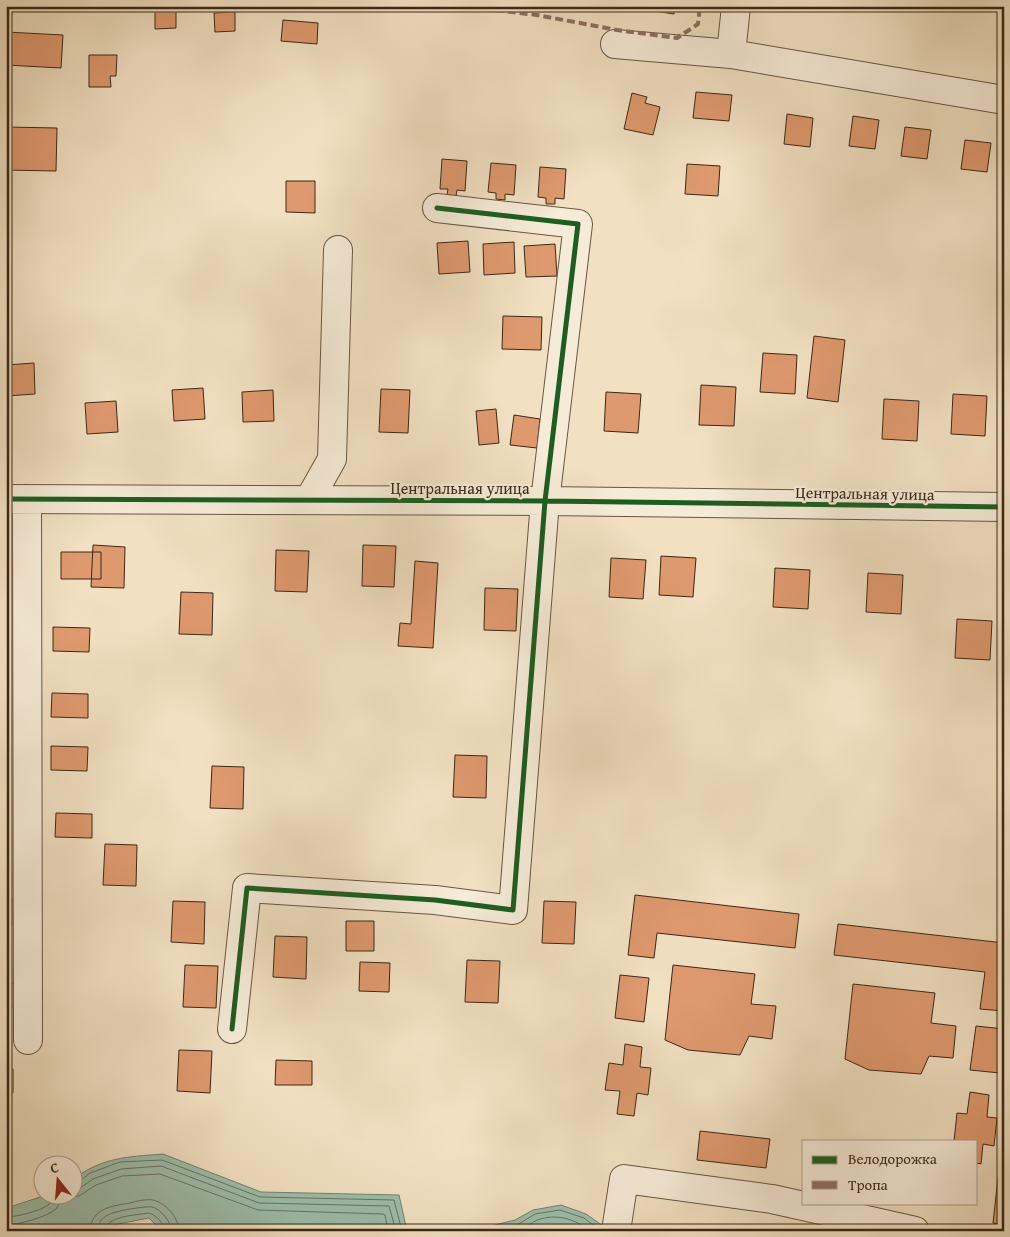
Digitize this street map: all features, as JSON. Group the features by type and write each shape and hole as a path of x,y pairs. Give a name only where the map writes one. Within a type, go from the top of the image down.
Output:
{"street":[{"path":"731,54 736,6"},
{"path":"615,44 731,54 1004,100"},
{"path":"232,1029 247,888 435,900 513,910 545,501 578,224 437,208"},
{"path":"309,500 332,459 338,250"},
{"path":"16,499 28,1040"},
{"name":"Центральная улица","path":"16,499 545,501 1004,507"},
{"path":"617,1227 624,1179 772,1199 915,1231"}],"water":[{"path":"163,1154 261,1192 399,1195 407,1231 162,1231 149,1218 113,1225 107,1231 6,1231 6,1206 13,1206 32,1200 32,1204 82,1204 82,1173 105,1162 126,1157"},
{"path":"561,1205 586,1214 606,1228 615,1231 471,1231 515,1220 533,1210"}],"building":[{"path":"641,6 675,6 674,14 641,9"},
{"path":"176,9 176,28 155,29 155,10"},
{"path":"235,12 235,31 215,32 214,13"},
{"path":"283,20 318,23 317,44 281,41"},
{"path":"6,32 63,35 61,68 6,65"},
{"path":"89,55 117,55 116,76 110,76 111,87 89,87"},
{"path":"696,92 732,95 729,121 693,118"},
{"path":"632,93 647,97 645,103 660,107 653,135 624,129"},
{"path":"787,114 813,118 810,147 784,144"},
{"path":"853,116 879,120 875,149 849,146"},
{"path":"6,127 57,128 56,171 6,170"},
{"path":"905,127 931,130 927,159 901,156"},
{"path":"965,140 991,143 987,172 961,169"},
{"path":"442,159 467,161 465,191 457,190 456,196 447,195 448,189 440,189"},
{"path":"491,163 516,165 514,195 505,194 505,200 496,199 496,193 488,192"},
{"path":"687,164 720,166 718,196 685,194"},
{"path":"540,167 566,169 564,199 555,198 555,204 546,204 546,198 538,197"},
{"path":"286,181 315,181 315,213 286,212"},
{"path":"468,241 470,272 439,274 437,243"},
{"path":"514,242 515,273 484,275 483,244"},
{"path":"555,244 557,276 526,277 524,246"},
{"path":"503,316 542,317 541,350 502,349"},
{"path":"814,336 845,340 838,402 807,398"},
{"path":"763,353 797,355 795,394 760,392"},
{"path":"34,363 35,394 6,396 6,365"},
{"path":"701,385 736,387 734,426 699,425"},
{"path":"203,388 205,419 174,421 172,390"},
{"path":"381,389 410,390 408,433 379,432"},
{"path":"273,390 274,421 243,422 242,392"},
{"path":"606,392 641,394 638,433 604,431"},
{"path":"953,394 987,396 985,436 951,434"},
{"path":"884,399 919,401 917,441 882,439"},
{"path":"116,401 118,432 87,434 85,403"},
{"path":"496,409 499,443 479,445 476,411"},
{"path":"514,415 540,419 537,448 510,445"},
{"path":"6,541 18,541 16,583 6,583"},
{"path":"93,545 125,547 124,588 91,587"},
{"path":"363,545 396,546 394,587 362,586"},
{"path":"276,550 309,551 307,592 275,591"},
{"path":"61,552 101,552 101,579 61,579"},
{"path":"661,556 696,558 693,597 659,595"},
{"path":"611,558 646,560 643,599 609,597"},
{"path":"415,561 438,563 433,648 398,646 400,623 411,624"},
{"path":"775,568 810,570 808,609 773,607"},
{"path":"868,573 903,575 901,614 866,612"},
{"path":"485,588 518,589 516,631 484,630"},
{"path":"181,592 213,593 212,635 179,634"},
{"path":"957,619 992,621 990,660 955,658"},
{"path":"53,627 90,628 89,652 53,651"},
{"path":"52,693 88,694 88,718 51,717"},
{"path":"51,746 88,747 87,771 51,770"},
{"path":"455,755 487,756 486,798 453,797"},
{"path":"212,766 244,767 243,809 210,808"},
{"path":"56,813 92,814 92,838 55,837"},
{"path":"105,844 137,845 136,886 103,885"},
{"path":"635,895 799,914 795,948 657,933 654,958 628,955"},
{"path":"6,900 17,900 17,924 6,924"},
{"path":"173,901 205,902 204,944 171,942"},
{"path":"544,901 576,902 574,944 542,943"},
{"path":"346,921 374,921 374,951 346,951"},
{"path":"838,924 1004,943 1004,1011 980,1009 985,972 834,955"},
{"path":"275,936 307,937 306,979 273,977"},
{"path":"467,960 500,961 498,1003 465,1002"},
{"path":"360,962 390,963 389,992 359,991"},
{"path":"185,965 218,966 216,1008 183,1007"},
{"path":"673,965 755,974 751,1004 776,1006 772,1039 749,1036 740,1055 688,1050 665,1040"},
{"path":"620,975 649,978 644,1022 615,1018"},
{"path":"6,983 20,983 19,1007 6,1007"},
{"path":"853,984 935,993 931,1023 956,1026 953,1058 929,1056 921,1074 869,1070 845,1059"},
{"path":"976,1026 1004,1029 1000,1073 970,1070"},
{"path":"625,1044 642,1047 640,1067 651,1068 648,1095 637,1093 634,1116 617,1114 620,1091 605,1090 609,1063 623,1065"},
{"path":"179,1050 212,1051 210,1093 177,1091"},
{"path":"276,1060 312,1061 312,1085 275,1085"},
{"path":"6,1069 13,1069 13,1093 6,1093"},
{"path":"970,1092 989,1095 987,1117 997,1118 994,1146 983,1144 981,1164 978,1163 978,1140 954,1140 957,1113 967,1114"},
{"path":"700,1131 770,1139 766,1168 697,1160"},
{"path":"998,1177 1004,1178 1004,1225 993,1223"}],"marked path":[{"path":"460,6 537,15 617,30 677,38 698,24 700,6"}],"cycle path":[{"path":"232,1029 247,888 435,900 513,910 545,501 578,224 437,208"},
{"path":"6,499 545,501 1004,507"}]}
